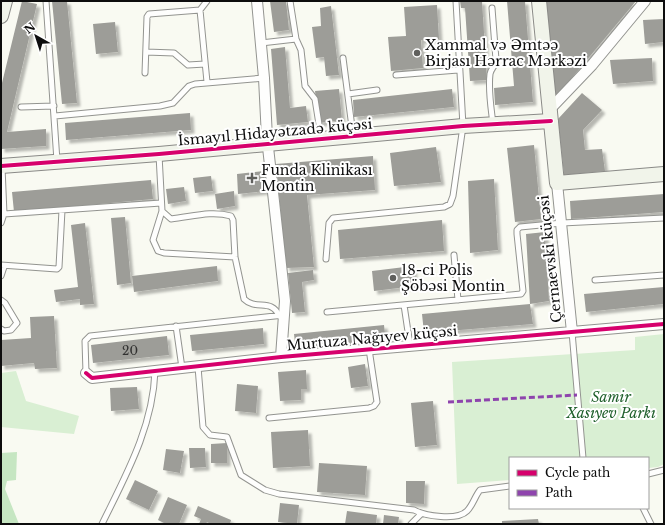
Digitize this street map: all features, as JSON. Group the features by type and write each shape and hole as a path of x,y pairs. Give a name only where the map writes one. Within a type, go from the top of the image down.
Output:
{"street":[{"path":"1,16 4,1"},
{"path":"256,1 264,78 268,143 285,301 282,316 281,357"},
{"path":"539,1 557,183 664,174"},
{"path":"551,115 645,1"},
{"name":"İsmayıl Hidayətzadə küçəsi","path":"2,166 159,154 321,138 493,124 551,115"},
{"name":"Çernaevski küçəsi","path":"557,183 572,332"},
{"name":"Murtuza Nağıyev küçəsi","path":"86,373 92,378 281,357 664,324"}],"lane":[{"path":"46,1 57,161"},
{"path":"207,1 200,10 207,82"},
{"path":"290,1 296,39 301,50 305,86 315,99 321,138"},
{"path":"326,259 329,223 333,218 444,207 450,204 453,196 463,126 458,70 456,1"},
{"path":"492,8 496,64 490,72 489,86 493,124"},
{"path":"145,73 147,17 149,14 200,10"},
{"path":"261,43 296,39"},
{"path":"146,52 171,52 178,55 188,65 205,64"},
{"path":"343,58 353,136"},
{"path":"396,75 458,70"},
{"path":"55,116 173,103 189,86 207,82 264,78"},
{"path":"348,94 376,90"},
{"path":"20,107 54,106"},
{"path":"159,154 162,211 153,240 158,251 235,257"},
{"path":"1,223 4,214 2,166"},
{"path":"4,214 161,203"},
{"path":"1,276 2,266 57,269 59,267 62,210"},
{"path":"162,211 171,219 189,218 208,213 231,216 233,220 235,257 244,299 248,303 272,307 282,316"},
{"path":"327,312 521,294 523,291 517,230 520,227 562,223 664,218"},
{"path":"454,255 458,300"},
{"path":"595,280 664,275"},
{"path":"1,300 5,303 17,323 11,330 4,331 1,329"},
{"path":"404,305 410,345"},
{"path":"86,373 85,341 90,336 282,316"},
{"path":"176,326 182,369"},
{"path":"572,332 583,457"},
{"path":"269,418 369,408 374,406 377,402 369,349"},
{"path":"198,367 203,427 210,435 225,436 228,438 239,470 245,478 265,490 279,494 414,510 420,514 457,516 469,508 480,490 509,486"},
{"path":"102,524 142,440 155,386 155,371"},
{"path":"649,474 664,470"},
{"path":"643,509 651,524"},
{"path":"411,524 420,514"}],"green space":[{"name":"Samir Xasıyev Parkı","path":"664,334 664,464 658,467 649,468 649,457 509,457 509,480 457,484 452,362 635,350 635,337"},
{"path":"16,371 26,401 79,416 74,434 1,427 1,373"},
{"path":"17,452 16,480 7,481 5,489 19,524 1,524 1,453"}],"building":[{"path":"22,1 37,4 7,132 46,129 46,146 1,149 1,87"},
{"path":"52,1 67,1 77,103 62,104"},
{"path":"270,1 286,1 289,30 274,32"},
{"path":"460,1 482,1 487,80 470,81 465,8 461,8"},
{"path":"507,1 525,1 533,102 495,105 494,88 514,86"},
{"path":"540,1 636,1 555,98"},
{"path":"437,5 439,39 421,40 423,68 391,71 388,37 406,36 404,7"},
{"path":"331,6 339,75 326,76 324,57 316,58 312,27 321,26 320,8"},
{"path":"664,19 664,42 645,44 643,20"},
{"path":"115,22 118,52 96,54 93,24"},
{"path":"285,47 290,108 306,106 308,122 277,125 271,49"},
{"path":"652,58 653,81 613,84 610,60"},
{"path":"339,89 342,120 319,123 315,91"},
{"path":"452,89 454,107 354,117 353,100"},
{"path":"582,93 602,110 583,130 585,150 602,149 605,171 564,175 558,119"},
{"path":"190,113 191,130 66,140 65,123"},
{"path":"534,145 541,219 515,222 507,148"},
{"path":"436,147 441,182 394,186 390,153"},
{"path":"373,156 375,190 307,195 314,267 286,268 276,164"},
{"path":"264,171 266,191 238,194 237,174"},
{"path":"211,176 213,191 195,193 193,178"},
{"path":"494,179 498,250 470,253 468,181"},
{"path":"151,180 153,199 14,212 12,192"},
{"path":"184,187 186,201 168,204 166,189"},
{"path":"234,191 235,206 217,209 215,194"},
{"path":"664,194 664,212 571,219 570,201"},
{"path":"125,217 131,283 117,285 111,218"},
{"path":"442,220 444,251 340,259 338,230"},
{"path":"85,223 94,304 80,305 80,299 56,302 54,290 78,287 71,225"},
{"path":"545,232 549,301 530,304 526,234"},
{"path":"217,266 218,281 134,292 132,276"},
{"path":"413,266 415,286 374,291 372,271"},
{"path":"313,270 314,280 302,282 305,312 292,313 288,273"},
{"path":"664,287 664,304 586,312 584,294"},
{"path":"530,304 533,324 424,333 422,314"},
{"path":"54,316 57,368 35,369 34,363 1,366 1,340 31,338 30,317"},
{"path":"384,325 386,343 296,352 294,334"},
{"path":"263,328 264,344 192,351 190,335"},
{"path":"167,336 169,355 93,363 91,345"},
{"path":"365,364 368,386 351,388 348,367"},
{"path":"306,370 307,389 301,389 301,400 280,401 278,372"},
{"path":"237,384 258,386 256,413 235,411"},
{"path":"137,387 139,409 111,411 110,388"},
{"path":"433,401 437,445 415,447 411,403"},
{"path":"308,430 310,466 273,468 271,432"},
{"path":"227,443 227,463 211,463 211,444"},
{"path":"189,448 205,448 206,467 190,468"},
{"path":"166,449 184,451 180,473 163,470"},
{"path":"319,463 367,466 365,495 317,492"},
{"path":"135,480 158,491 149,510 126,499"},
{"path":"406,481 425,481 424,504 406,503"},
{"path":"168,497 187,505 179,524 166,524 158,520"},
{"path":"280,503 299,505 297,524 278,522"},
{"path":"198,506 231,520 230,524 211,524 207,522 206,524 199,524 201,519 194,516"},
{"path":"347,511 377,515 376,524 345,524"},
{"path":"384,515 399,517 398,524 383,524"},
{"path":"538,519 539,524 502,524 502,521"}],"marked path":[{"path":"448,402 577,395"}],"cycle path":[{"path":"1,166 159,154 463,126 551,121"},
{"path":"86,373 92,378 281,357 664,324"}],"place":[{"name":"Xammal və Əmtəə Birjası Hərrac Mərkəzi","path":"417,53"},
{"name":"Funda Klinikası Montin","path":"252,178"},
{"name":"18-ci Polis Şöbəsi Montin","path":"393,278"}]}
